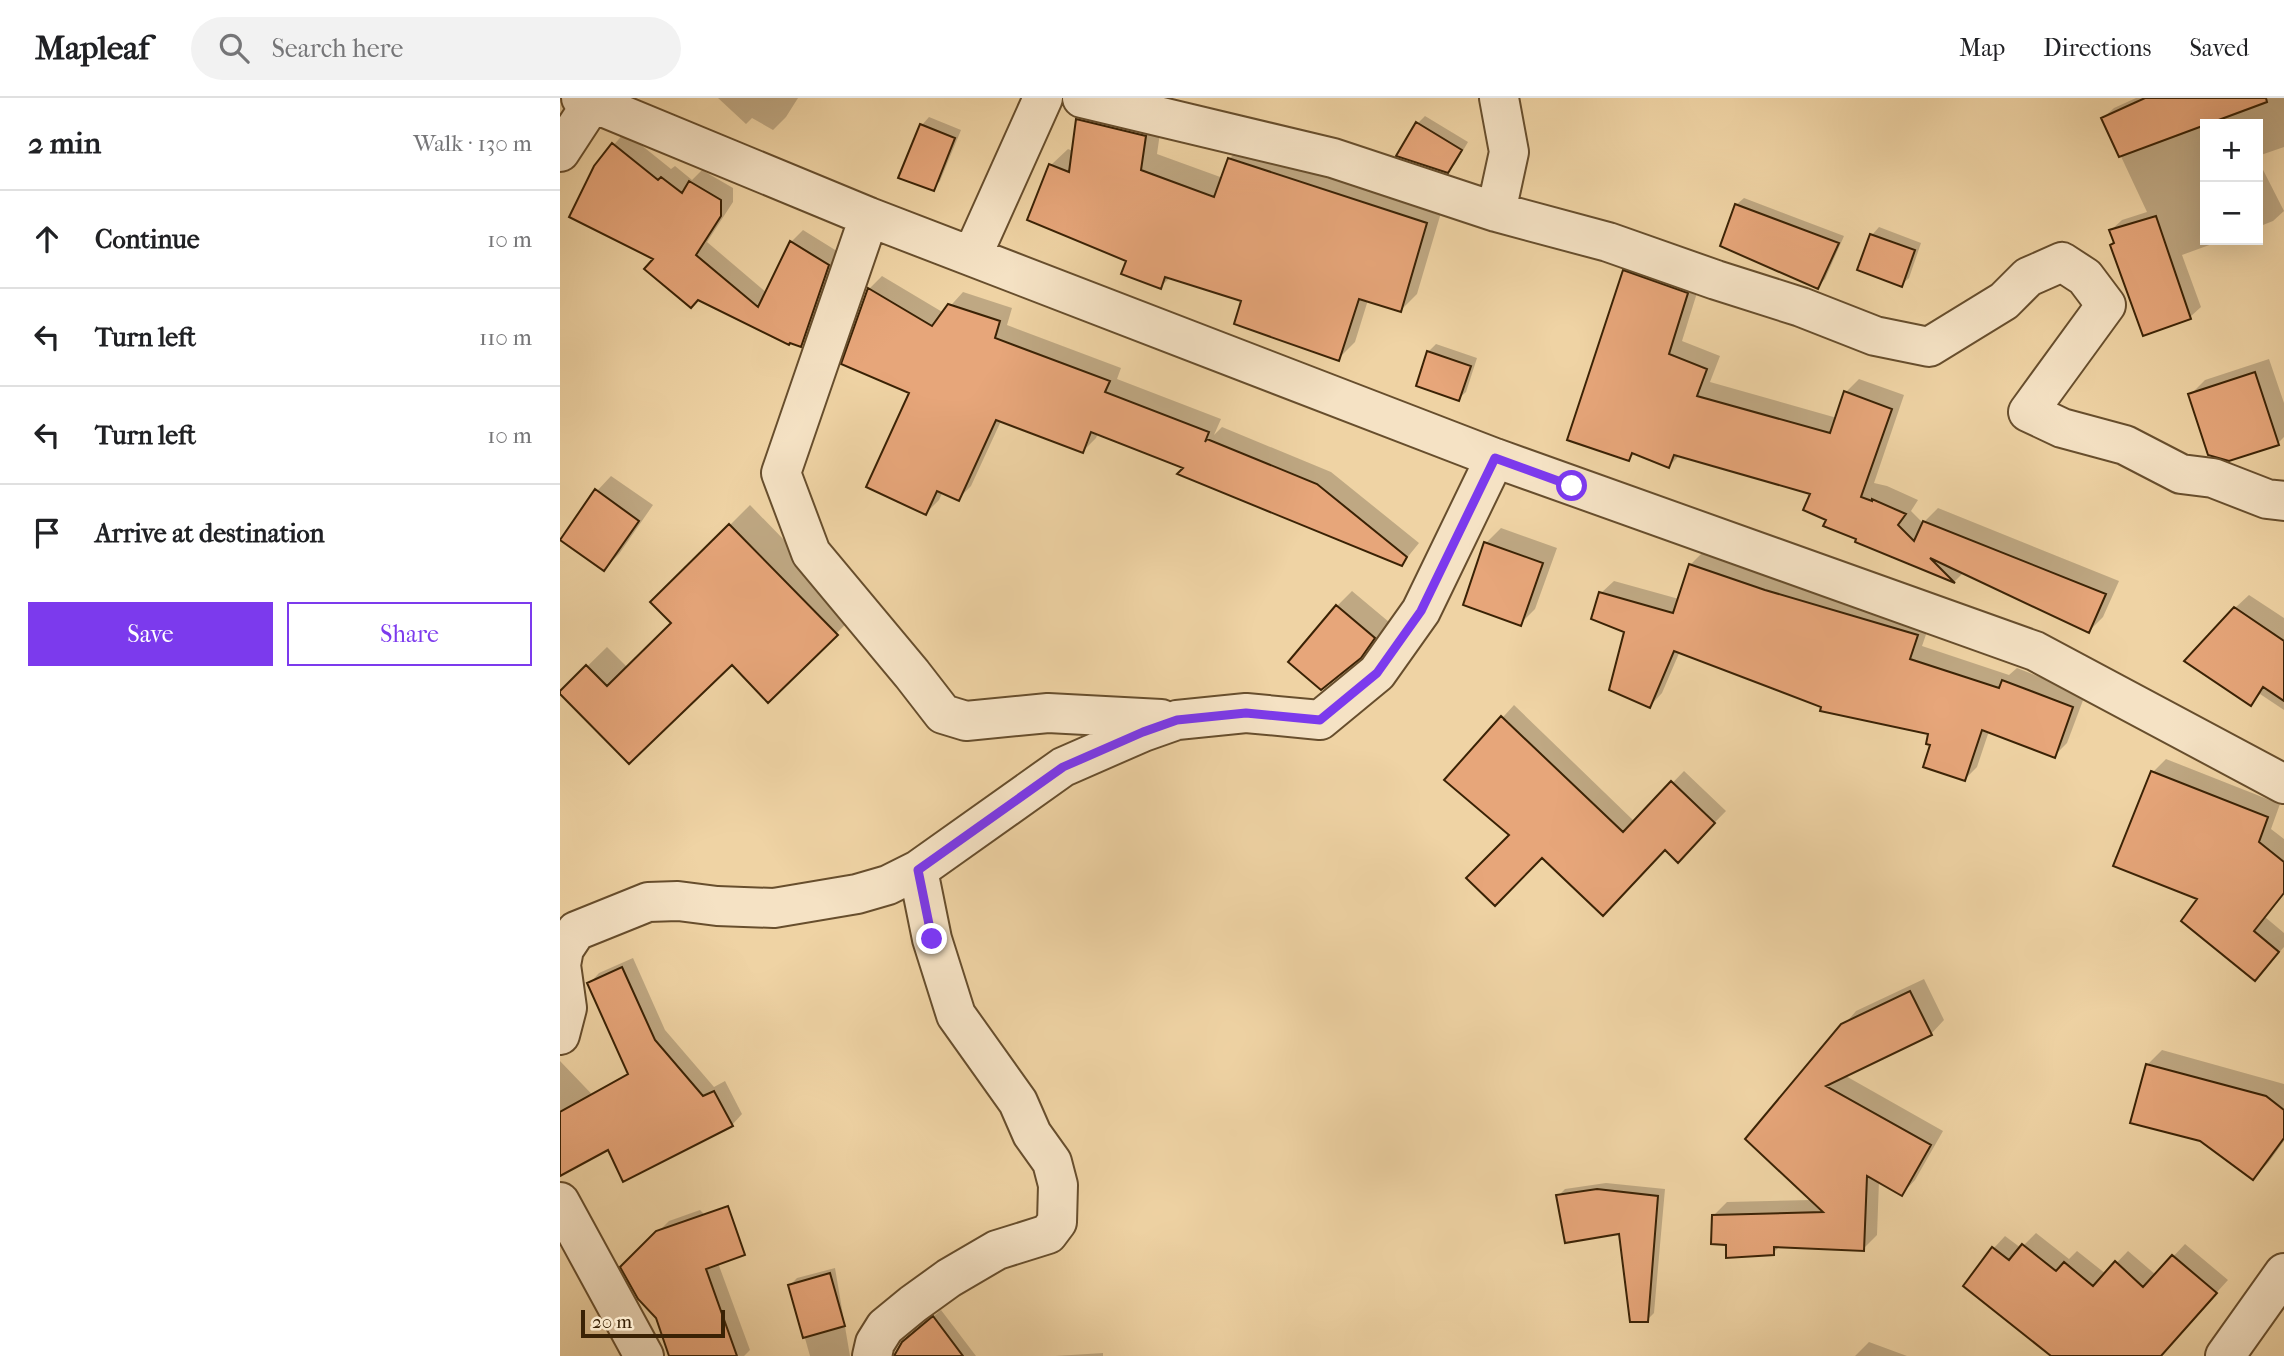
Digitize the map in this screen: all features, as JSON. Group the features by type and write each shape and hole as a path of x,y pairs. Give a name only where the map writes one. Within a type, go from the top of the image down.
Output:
{"street":[{"path":"972,256 1043,98"},
{"path":"1082,98 1333,158 1496,212 1608,242 1801,307 1875,336 1929,348 2004,301 2028,277 2062,262 2085,276 2106,305 2028,412 2063,428 2125,444 2180,474 2213,478 2267,499 2284,501"},
{"path":"1496,212 1509,152 1499,98"},
{"path":"560,152 587,101 869,217 1495,458 2035,651 2284,784"},
{"path":"869,217 780,473 811,552 943,714 966,721 1048,713 1177,720 1246,713 1320,720 1377,673 1421,611 1495,458"},
{"path":"560,1035 567,1008 561,965 564,950 576,931 648,902 678,901 717,906 774,908 857,894 888,885 918,870 1063,767 1107,746 1177,720"},
{"path":"872,1356 875,1343 885,1327 922,1297 997,1250 1048,1234 1057,1222 1058,1185 1052,1162 1032,1134 1018,1102 956,1015 932,939 918,870"},
{"path":"560,1202 644,1356"},
{"path":"2225,1356 2284,1273"}],"building":[{"path":"2145,98 2266,98 2267,102 2221,119 2200,119 2200,127 2119,157 2101,118"},
{"path":"1076,119 1146,136 1141,170 1214,197 1228,158 1427,223 1401,312 1359,299 1339,361 1234,324 1241,301 1165,277 1161,289 1121,274 1126,261 1027,220 1049,164 1069,172"},
{"path":"1416,122 1462,150 1448,173 1396,156"},
{"path":"920,124 955,138 934,191 898,178"},
{"path":"612,143 658,180 661,177 682,193 689,181 721,200 721,216 696,255 758,307 790,241 829,265 801,347 790,343 789,345 698,300 691,308 644,269 653,259 569,217 594,166"},
{"path":"1735,204 1839,243 1818,289 1720,246"},
{"path":"2156,216 2191,319 2143,336 2110,245 2114,243 2109,230"},
{"path":"1870,234 1915,250 1902,287 1857,270"},
{"path":"1623,270 1688,293 1669,354 1707,369 1697,396 1830,433 1844,391 1892,409 1861,497 1906,514 1898,525 1914,541 1923,521 2106,594 2089,633 1930,558 1955,583 1855,542 1856,539 1823,526 1826,520 1803,510 1810,494 1674,455 1669,468 1632,453 1629,461 1567,440"},
{"path":"868,288 932,326 948,304 1000,321 995,338 1110,381 1105,392 1209,432 1205,442 1207,439 1317,484 1407,557 1402,566 1177,474 1183,468 1091,432 1083,453 996,420 959,501 937,491 926,515 866,487 909,393 841,364"},
{"path":"1427,351 1471,366 1459,401 1416,386"},
{"path":"2255,372 2279,445 2229,461 2208,455 2188,394"},
{"path":"595,489 639,521 604,571 560,540"},
{"path":"729,524 838,635 768,703 732,665 629,764 560,691 586,665 607,686 671,623 650,602"},
{"path":"1484,542 1543,563 1521,626 1463,605"},
{"path":"1689,564 1765,590 1918,635 1910,659 1999,688 2002,680 2073,707 2055,758 1982,730 1965,781 1923,767 1930,745 1926,744 1928,734 1820,711 1821,707 1674,651 1650,708 1609,690 1624,632 1591,619 1599,592 1673,613"},
{"path":"1336,605 1375,638 1361,658 1321,690 1288,662"},
{"path":"2234,607 2284,641 2284,701 2263,687 2251,706 2184,661"},
{"path":"1501,716 1623,832 1671,781 1715,823 1678,863 1665,850 1603,916 1542,858 1495,906 1466,878 1509,835 1444,780"},
{"path":"2151,771 2268,817 2259,842 2284,862 2284,893 2254,931 2279,952 2255,981 2181,921 2197,899 2113,866"},
{"path":"622,967 655,1040 703,1096 714,1091 733,1126 623,1182 608,1150 560,1176 560,1112 628,1074 587,983"},
{"path":"1910,991 1932,1035 1826,1086 1931,1145 1902,1196 1867,1176 1864,1251 1774,1247 1774,1255 1726,1258 1726,1245 1711,1244 1712,1215 1823,1212 1745,1139 1841,1024"},
{"path":"2146,1064 2266,1096 2284,1110 2284,1138 2253,1180 2200,1141 2130,1123"},
{"path":"1597,1189 1658,1196 1648,1322 1630,1322 1619,1234 1565,1243 1556,1195"},
{"path":"728,1206 745,1255 706,1269 737,1356 669,1356 656,1318 638,1299 620,1267 656,1231"},
{"path":"2022,1244 2056,1271 2064,1262 2093,1286 2115,1261 2143,1287 2172,1255 2217,1293 2161,1356 2051,1356 1963,1286 1992,1247 2009,1260"},
{"path":"830,1273 845,1326 803,1338 788,1285"},
{"path":"933,1316 963,1356 894,1356 902,1342"}],"route":[{"path":"932,939 918,870 1063,767 1107,746 1177,720 1246,713 1320,720 1377,673 1421,611 1495,458 1572,486"}]}
